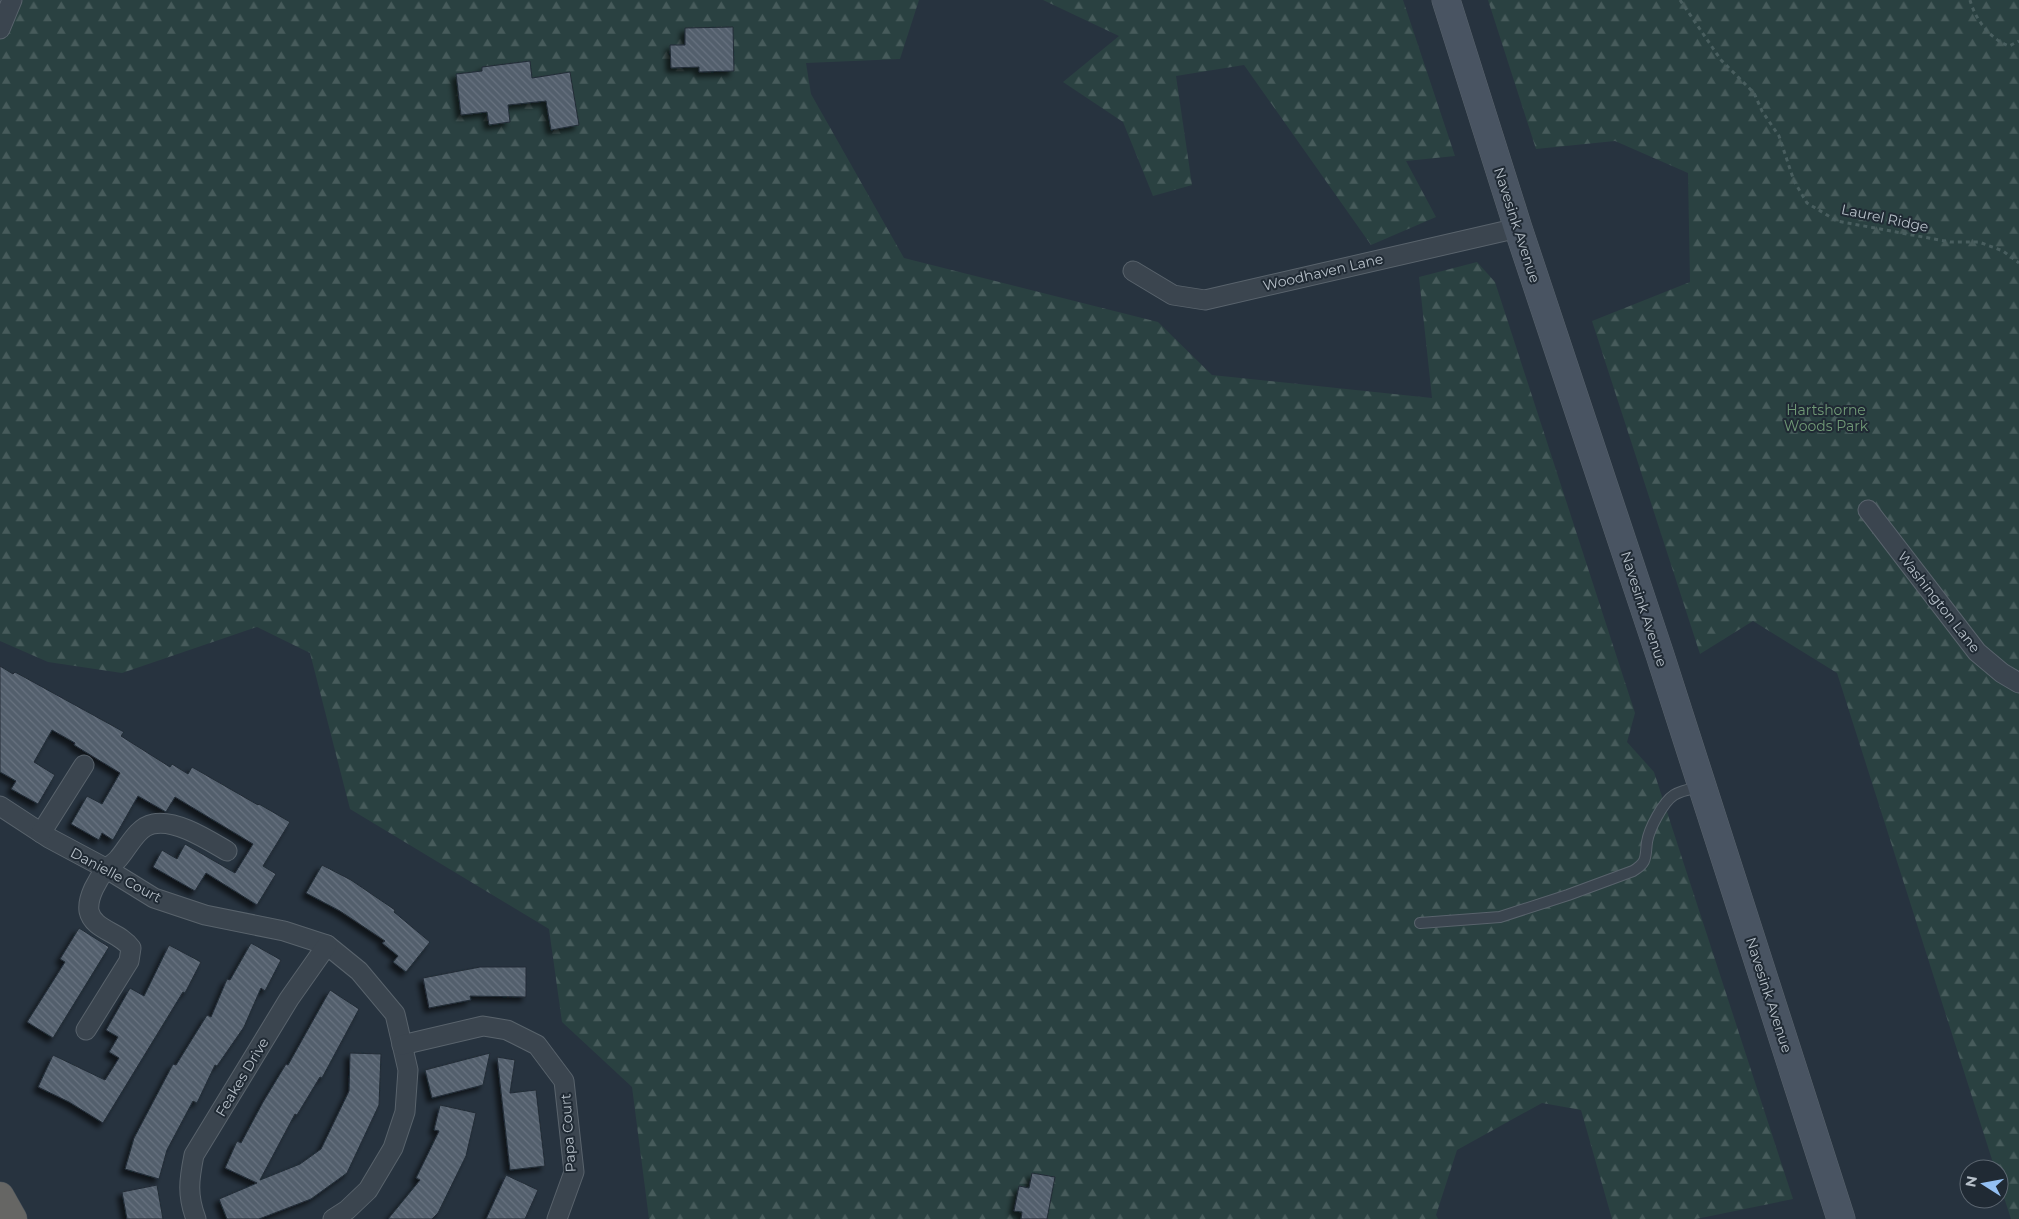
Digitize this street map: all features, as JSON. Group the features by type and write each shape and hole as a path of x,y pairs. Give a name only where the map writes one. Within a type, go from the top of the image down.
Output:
{"highway":[{"path":"0,1196 13,1219"}],"main road":[{"name":"Navesink Avenue","path":"1446,0 1518,228 1654,636 1841,1219"}],"street":[{"path":"0,29 12,0"},
{"name":"Woodhaven Lane","path":"1134,271 1173,295 1205,300 1518,228"},
{"name":"Washington Lane","path":"1868,510 1977,652 2019,683"},
{"path":"41,834 84,765"},
{"name":"Danielle Court","path":"0,806 41,834 107,869 154,898 205,915 284,931 327,945"},
{"path":"86,1030 129,961 130,948 125,940 95,923 89,910 91,895 107,869 117,860 140,831 151,824 164,824 181,828 202,836 227,851"},
{"path":"327,945 359,971 395,1014 408,1070 405,1112 393,1148 368,1190 347,1210 333,1219"},
{"name":"Feakes Drive","path":"196,1219 188,1181 194,1155 289,999 327,945"},
{"name":"Papa Court","path":"402,1045 483,1026 507,1030 537,1045 564,1081 574,1172 557,1219"}],"lane":[{"path":"1420,923 1500,917 1633,871 1643,866 1647,854 1647,841 1660,810 1672,796 1701,786"}],"path":[{"name":"Laurel Ridge","path":"1680,0 1722,60 1754,92 1762,111 1779,136 1794,181 1807,203 1837,221 1950,242 1979,242 2003,251 2019,263"},
{"path":"1970,0 1974,13 1998,42 2009,46 2019,41"}],"green space":[{"path":"23,0 919,0 900,59 806,63 811,94 904,258 1158,322 1212,375 1432,398 1419,277 1477,262 1495,282 1635,713 1627,742 1654,772 1793,1199 1696,1219 1612,1219 1581,1110 1542,1103 1457,1150 1436,1215 1438,1219 649,1219 632,1087 562,1022 549,929 350,809 310,653 257,627 122,673 48,662 0,641 0,23"},
{"path":"1043,0 1403,0 1455,156 1406,161 1436,217 1371,245 1244,65 1176,76 1192,185 1153,196 1123,122 1063,82 1119,36"},
{"name":"Hartshorne Woods Park","path":"1488,0 2019,0 2019,1219 2011,1219 2008,1209 2009,1159 1992,1159 1837,673 1753,621 1700,654 1592,321 1690,282 1688,173 1615,141 1536,149"}],"building":[{"path":"733,27 734,71 699,72 699,67 671,68 670,45 685,45 685,28"},
{"path":"530,61 532,78 570,72 579,125 551,130 546,101 508,105 510,122 489,125 487,112 461,115 456,74 482,71 482,67"},
{"path":"0,666 13,674 15,672 124,732 121,736 170,767 172,764 188,774 192,767 290,822 263,866 276,874 257,905 206,873 195,891 153,867 162,850 177,859 185,844 235,873 253,844 175,797 166,812 138,796 113,840 102,833 99,840 71,824 87,796 102,804 120,773 52,730 34,762 55,775 38,804 11,789 16,781 0,772"},
{"path":"322,865 351,880 395,910 394,912 430,942 406,972 393,962 398,956 382,943 385,941 340,911 306,893"},
{"path":"79,928 109,947 53,1038 27,1022 65,962 60,959"},
{"path":"251,943 281,960 265,991 261,988 244,1027 217,1066 215,1065 197,1103 193,1101 167,1150 159,1179 125,1169 134,1138 173,1064 176,1065 207,1015 211,1017 227,979 230,980"},
{"path":"169,945 201,962 185,993 183,992 103,1123 69,1102 38,1087 53,1055 105,1080 119,1058 109,1052 118,1037 106,1030 130,988 144,996"},
{"path":"480,967 526,967 526,997 470,996 471,1000 429,1008 423,978"},
{"path":"330,990 359,1009 322,1078 320,1077 297,1115 295,1114 260,1180 300,1164 321,1149 349,1091 350,1053 381,1054 379,1105 347,1173 311,1199 259,1219 227,1219 219,1199 257,1183 225,1168 237,1141 241,1143 263,1102 286,1064 288,1065"},
{"path":"490,1053 483,1085 432,1098 425,1070"},
{"path":"497,1057 515,1060 510,1093 536,1090 545,1166 510,1170"},
{"path":"440,1105 476,1113 466,1156 438,1213 432,1219 388,1219 420,1180 416,1178 439,1131 434,1130"},
{"path":"1032,1173 1055,1177 1047,1219 1021,1219 1022,1212 1014,1211 1019,1186 1029,1188"},
{"path":"506,1175 538,1190 525,1219 486,1219"},
{"path":"157,1185 163,1219 127,1219 122,1192"}]}
